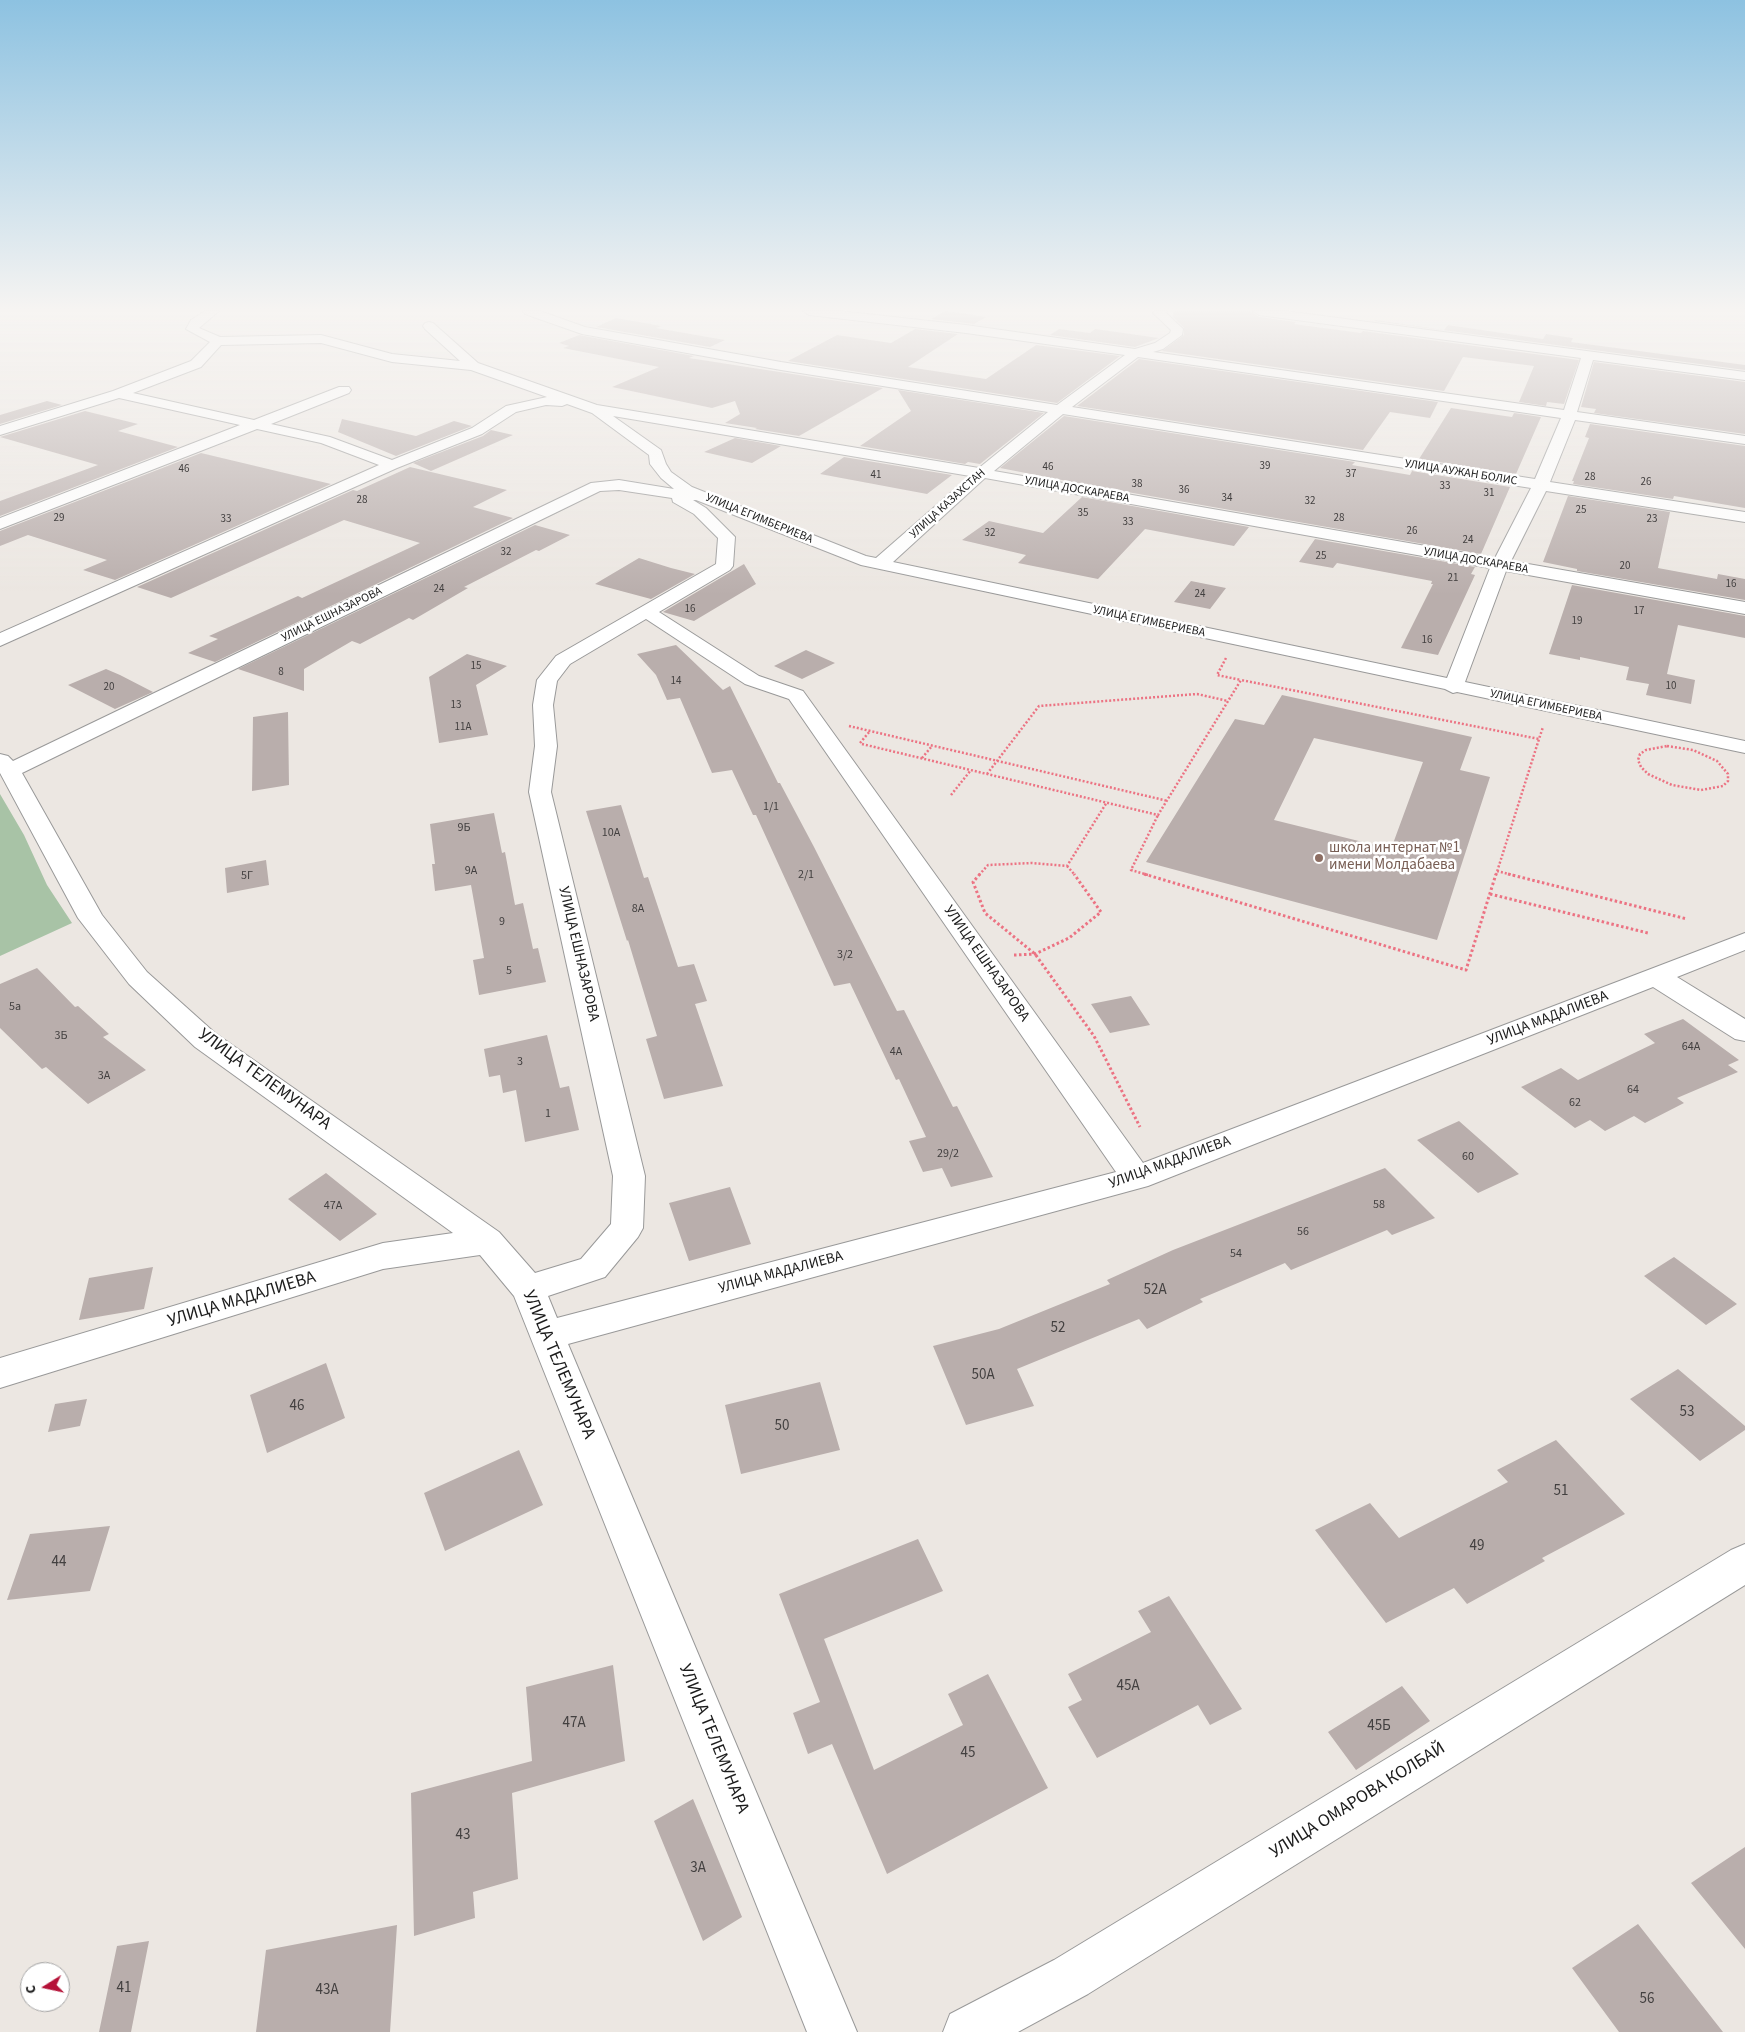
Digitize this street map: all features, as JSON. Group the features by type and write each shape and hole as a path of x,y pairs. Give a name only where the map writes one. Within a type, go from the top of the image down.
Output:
{"street":[{"path":"0,432 81,406"},
{"path":"171,406 325,440 392,465"},
{"path":"0,524 304,406"},
{"path":"0,640 392,465 477,431 511,409 525,406"},
{"name":"УЛИЦА ДОСКАРАЕВА","path":"585,406 594,409 982,473 1745,608"},
{"name":"УЛИЦА АУЖАН БОЛИС","path":"1040,406 1745,517"},
{"name":"УЛИЦА КАЗАХСТАН","path":"880,564 982,473 1065,406"},
{"path":"1499,406 1745,440"},
{"path":"1453,686 1500,565 1541,485 1572,406"},
{"name":"УЛИЦА ЕГИМБЕРИЕВА","path":"594,409 656,454 658,464 666,475 686,490 860,560 1745,746"},
{"name":"УЛИЦА ЕШНАЗАРОВА","path":"5,766 597,486 619,485 707,498"},
{"name":"УЛИЦА ЕШНАЗАРОВА","path":"528,1289 593,1268 627,1228 629,1176 540,792 546,746 544,704 547,680 563,660 724,566 727,537 700,511 677,497 660,492"},
{"name":"УЛИЦА ЕШНАЗАРОВА","path":"647,612 752,680 796,695 1136,1178"},
{"name":"УЛИЦА ТЕЛЕМУНАРА","path":"5,766 91,918 138,978 205,1040 488,1241 528,1289 832,2032"},
{"name":"УЛИЦА МАДАЛИЕВА","path":"548,1335 1136,1178 1657,977 1745,941"},
{"path":"1657,977 1745,1032"},
{"name":"УЛИЦА МАДАЛИЕВА","path":"0,1373 383,1256 488,1241"},
{"name":"УЛИЦА ОМАРОВА КОЛБАЙ","path":"968,2032 1071,1977 1745,1563"}],"path":[{"path":"1226,657 1217,675 1539,739"},
{"path":"1241,680 1158,815 1131,870 1466,970 1545,720"},
{"path":"987,774 1038,706 1197,694 1228,701"},
{"path":"845,725 1168,801"},
{"path":"859,743 870,731"},
{"path":"853,742 1158,815"},
{"path":"922,758 932,746"},
{"path":"1655,747 1680,748 1705,755 1717,761 1728,774 1728,780 1722,786 1701,790 1672,786 1648,774 1641,767 1638,760 1640,754 1655,747"},
{"path":"951,795 971,770"},
{"path":"1067,866 1107,802"},
{"path":"1008,955 1035,954 1069,938 1101,912 1081,881 1067,866 1032,863 988,865 974,882 985,913 1035,954 1094,1036 1141,1129"},
{"path":"1497,871 1686,919"},
{"path":"1490,894 1648,934"}],"green space":[{"path":"0,794 24,835 47,885 72,923 0,956"}],"building":[{"path":"31,406 59,406 0,424 0,415"},
{"path":"702,406 719,406 712,408"},
{"path":"737,406 852,406 799,436 725,423 740,414"},
{"path":"908,406 998,406 1044,413 980,464 968,462 965,464 860,446 911,411"},
{"path":"1077,406 1436,406 1430,418 1390,412 1363,450"},
{"path":"1745,406 1745,434 1594,413 1596,409 1581,407"},
{"path":"1451,408 1512,417 1514,413 1541,417 1516,474 1419,459"},
{"path":"85,411 138,424 118,431 178,447 0,516 0,501 98,465 0,437"},
{"path":"1064,416 1355,462 1352,465 1410,475 1412,471 1510,487 1481,554 1000,468"},
{"path":"342,419 416,436 454,421 472,426 396,456 338,432"},
{"path":"1590,424 1745,446 1745,508 1674,496 1673,499 1573,484 1574,481 1572,481 1589,438 1585,437"},
{"path":"491,430 513,435 431,471 413,463 483,436"},
{"path":"735,438 781,446 752,463 704,452"},
{"path":"201,453 331,484 115,580 83,570 107,560 28,535 0,546 0,531"},
{"path":"844,457 952,475 927,494 820,474"},
{"path":"410,467 507,490 473,507 513,518 215,662 188,653 218,639 209,636 298,596 302,598 420,543 344,520 171,598 137,587 353,490 357,491"},
{"path":"1568,496 1670,512 1658,568 1717,579 1718,574 1745,579 1745,600 1577,571 1577,569 1543,562"},
{"path":"1082,497 1249,527 1234,546 1145,529 1098,579 1018,563 1026,555 962,540 989,521 1043,533"},
{"path":"535,525 570,535 539,551 536,550 464,587 468,588 413,620 409,618 360,644 352,641 304,669 304,691 238,669"},
{"path":"1315,539 1475,567 1471,574 1475,575 1438,655 1401,648 1433,584 1431,584 1432,581 1337,563 1333,568 1299,562"},
{"path":"639,558 695,574 651,599 595,584"},
{"path":"744,564 756,584 694,621 663,612"},
{"path":"1191,581 1226,588 1210,609 1174,602"},
{"path":"1572,585 1745,616 1745,638 1678,625 1667,674 1695,680 1691,704 1646,695 1649,684 1626,680 1629,667 1580,657 1580,660 1549,654"},
{"path":"676,645 723,690 730,686 778,783 780,783 814,847 897,1011 904,1010 953,1107 957,1106 993,1177 951,1187 942,1168 923,1172 909,1141 926,1137 899,1079 896,1080 850,983 834,986 756,815 753,815 732,770 712,773 680,698 667,700 656,675 637,654"},
{"path":"806,650 835,663 802,679 774,666"},
{"path":"467,654 507,666 476,685 488,735 439,743 429,677"},
{"path":"106,669 153,692 115,709 68,685"},
{"path":"1282,695 1472,737 1460,770 1490,777 1437,940 1146,862 1235,719 1264,725","holes":["1314,738 1423,762 1391,849 1274,820"]},
{"path":"288,712 289,785 252,791 253,717"},
{"path":"621,805 644,878 648,877 678,967 694,964 707,1001 695,1004 723,1086 664,1099 646,1039 657,1036 586,811"},
{"path":"494,813 502,853 505,852 515,905 523,903 533,949 538,948 546,982 479,995 473,960 484,958 471,885 435,891 432,864 435,864 430,824"},
{"path":"266,860 269,885 227,893 225,868"},
{"path":"37,968 75,1007 78,1006 109,1034 103,1037 146,1070 88,1104 46,1067 42,1069 0,1028 0,984"},
{"path":"1131,996 1150,1025 1110,1033 1091,1004"},
{"path":"1683,1019 1739,1060 1728,1065 1738,1072 1677,1098 1684,1103 1645,1123 1634,1116 1605,1131 1590,1120 1575,1128 1521,1087 1561,1068 1578,1080 1655,1043 1644,1034"},
{"path":"547,1035 560,1088 569,1086 579,1130 525,1142 516,1090 503,1093 500,1075 489,1077 484,1049"},
{"path":"1459,1121 1519,1174 1478,1193 1417,1140"},
{"path":"1385,1168 1435,1218 1392,1235 1387,1230 1291,1270 1285,1263 1200,1299 1203,1302 1147,1329 1139,1319 1017,1369 1034,1406 966,1425 933,1346 999,1329 1110,1284 1107,1280 1173,1250"},
{"path":"326,1173 377,1214 340,1241 288,1199"},
{"path":"730,1187 751,1244 689,1261 669,1203"},
{"path":"1674,1257 1737,1304 1706,1325 1644,1276"},
{"path":"153,1267 144,1309 79,1320 89,1278"},
{"path":"326,1363 345,1418 267,1453 250,1395"},
{"path":"1678,1369 1745,1426 1745,1430 1700,1461 1630,1399"},
{"path":"820,1382 840,1450 741,1474 725,1405"},
{"path":"87,1399 80,1426 48,1432 55,1404"},
{"path":"1556,1440 1625,1514 1542,1558 1545,1561 1467,1604 1454,1588 1386,1623 1315,1530 1370,1503 1399,1538 1508,1482 1497,1470"},
{"path":"519,1450 543,1505 445,1551 424,1493"},
{"path":"110,1526 90,1591 7,1600 30,1534"},
{"path":"918,1539 943,1591 824,1639 874,1770 963,1725 948,1694 988,1674 1048,1788 887,1874 832,1744 808,1754 793,1713 820,1702 779,1594"},
{"path":"1169,1596 1242,1709 1210,1725 1198,1705 1097,1758 1068,1707 1082,1700 1068,1674 1151,1632 1138,1611"},
{"path":"613,1665 625,1761 512,1793 518,1879 473,1892 475,1918 414,1936 411,1793 532,1761 526,1687"},
{"path":"1402,1686 1430,1721 1356,1770 1328,1732"},
{"path":"693,1799 742,1917 703,1941 654,1821"},
{"path":"1745,1847 1745,1949 1691,1883"},
{"path":"1638,1924 1723,2032 1619,2032 1572,1968"},
{"path":"397,1925 390,2032 256,2032 266,1950"},
{"path":"149,1941 131,2032 99,2032 117,1946"}],"place":[{"name":"школа интернат №1 имени Молдабаева","path":"1319,858"}]}
